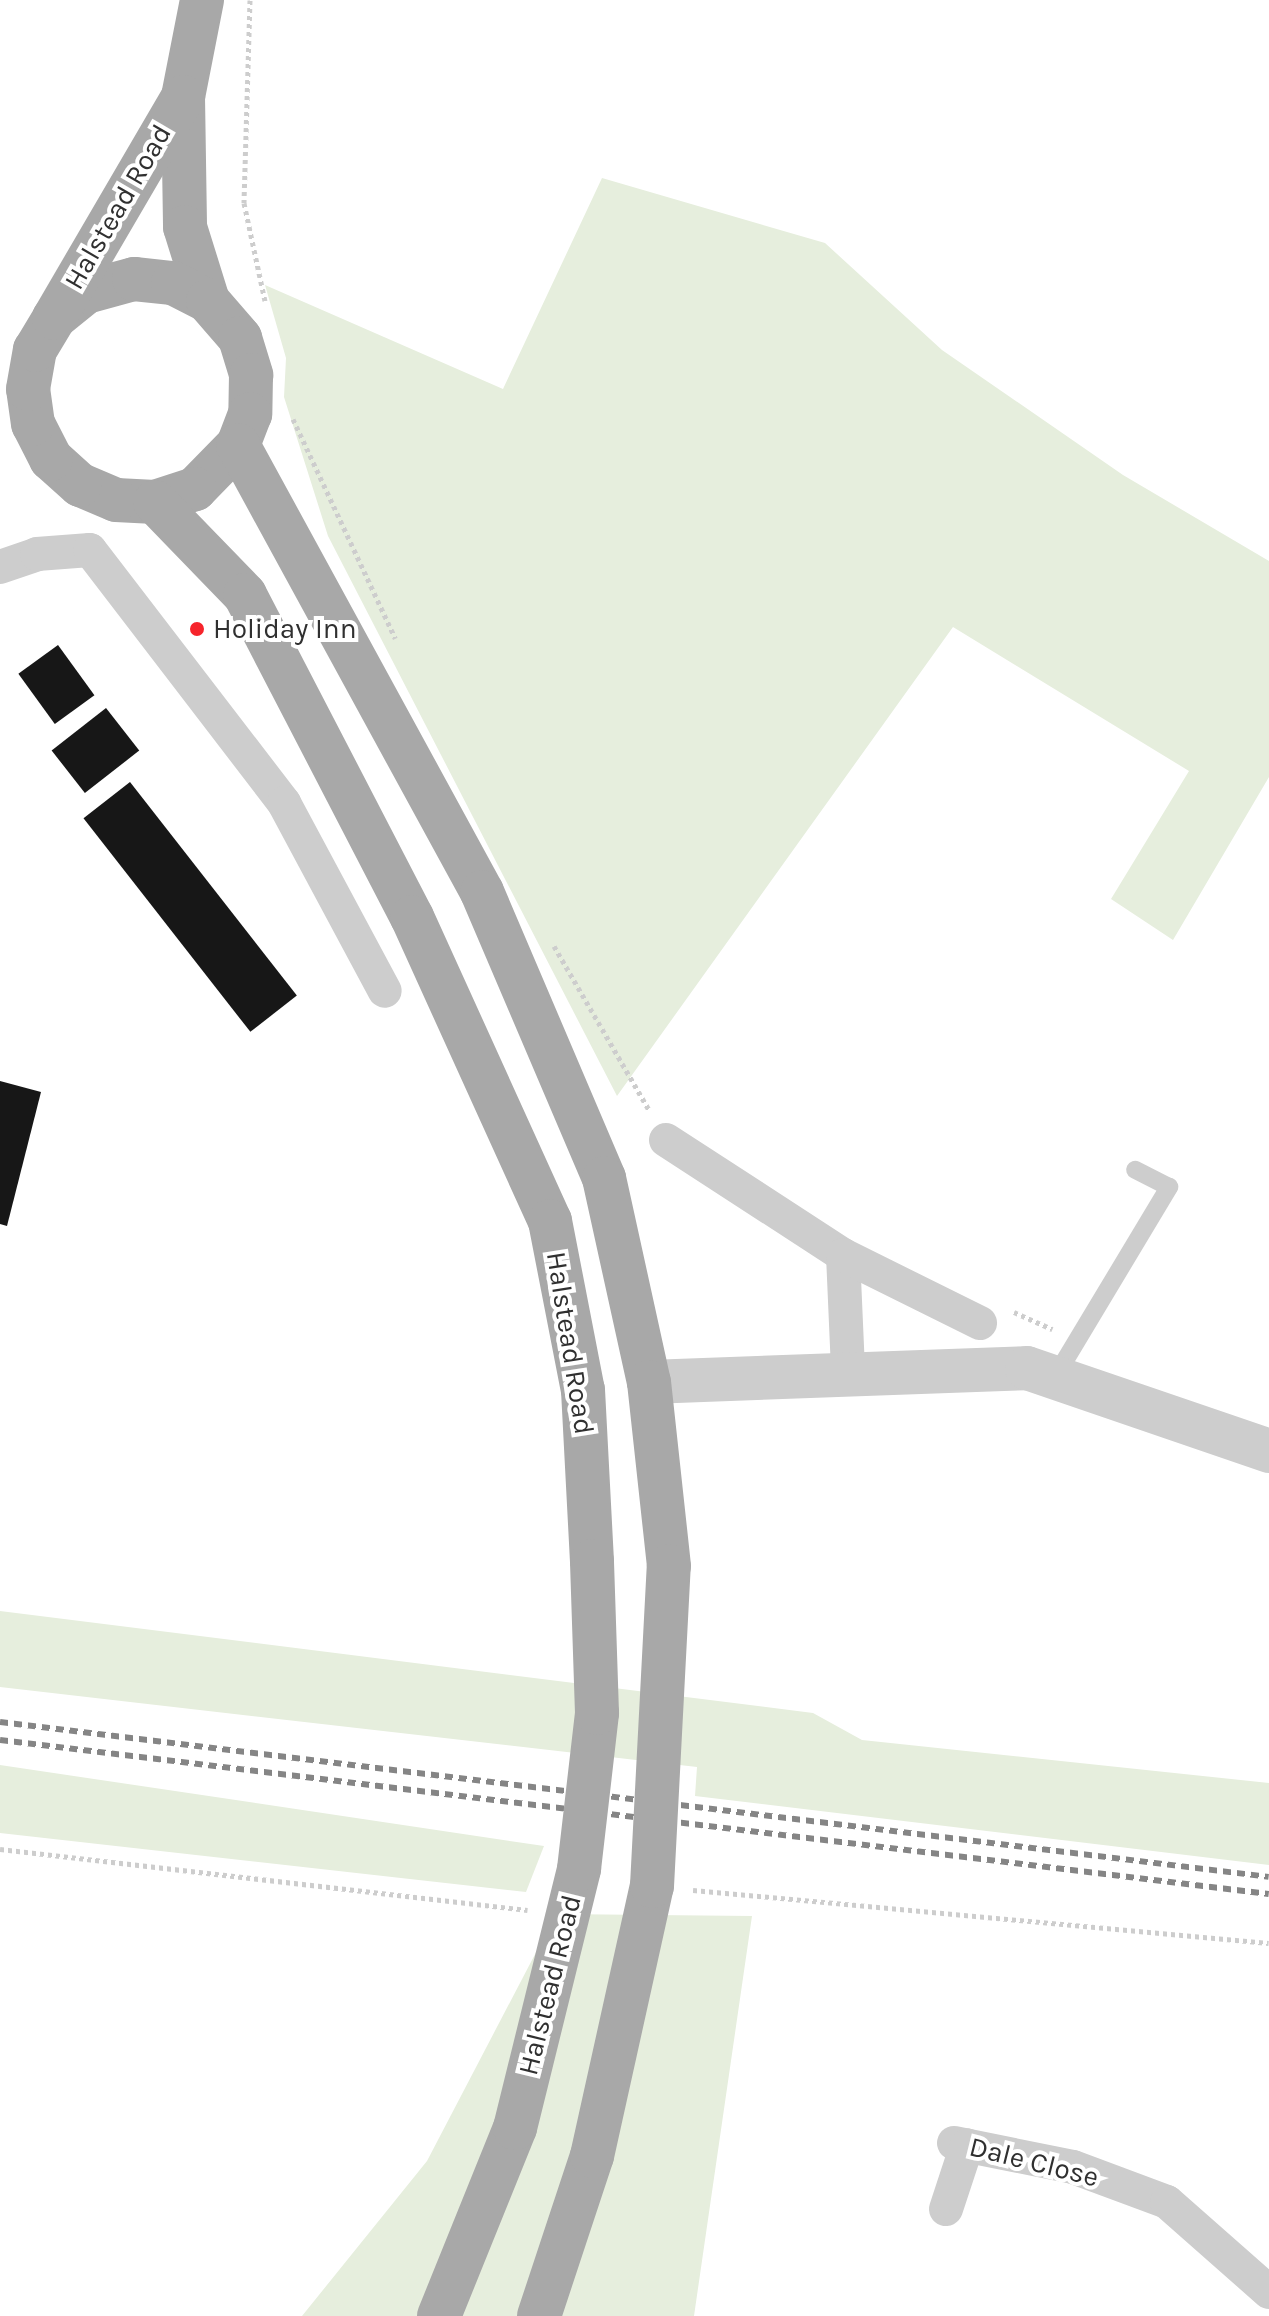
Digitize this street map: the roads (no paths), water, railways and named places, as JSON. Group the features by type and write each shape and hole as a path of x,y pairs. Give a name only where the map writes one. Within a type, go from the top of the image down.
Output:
{"main road":[{"name":"Halstead Road","path":"202,0 183,97 185,227 208,301"},
{"name":"Halstead Road","path":"54,318 183,97"},
{"path":"134,279 173,283 208,301 240,338 251,375 250,414 238,445 195,489 155,502 116,500 80,485 51,459 14,393 54,318 86,292 134,279"},
{"path":"238,445 482,892 604,1178 649,1382 669,1566 652,1886 592,2156 539,2316"},
{"name":"Halstead Road","path":"155,502 245,595 412,917 550,1221 583,1390 597,1713 579,1869 515,2128 439,2316"}],"street":[{"path":"0,567 37,554 90,550 284,803 385,991"},
{"path":"666,1140 843,1255 980,1323"},
{"path":"843,1255 848,1370"},
{"path":"649,1382 848,1370 1027,1368 1269,1451"},
{"name":"Dale Close","path":"946,2209 960,2144 1073,2167 1167,2202 1269,2292"}],"lane":[{"path":"1055,1377 1169,1187 1135,1170"}],"railway":[{"path":"0,1722 1269,1877"},
{"path":"0,1740 1269,1894"}],"place":[{"name":"Holiday Inn","path":"197,629"}]}
